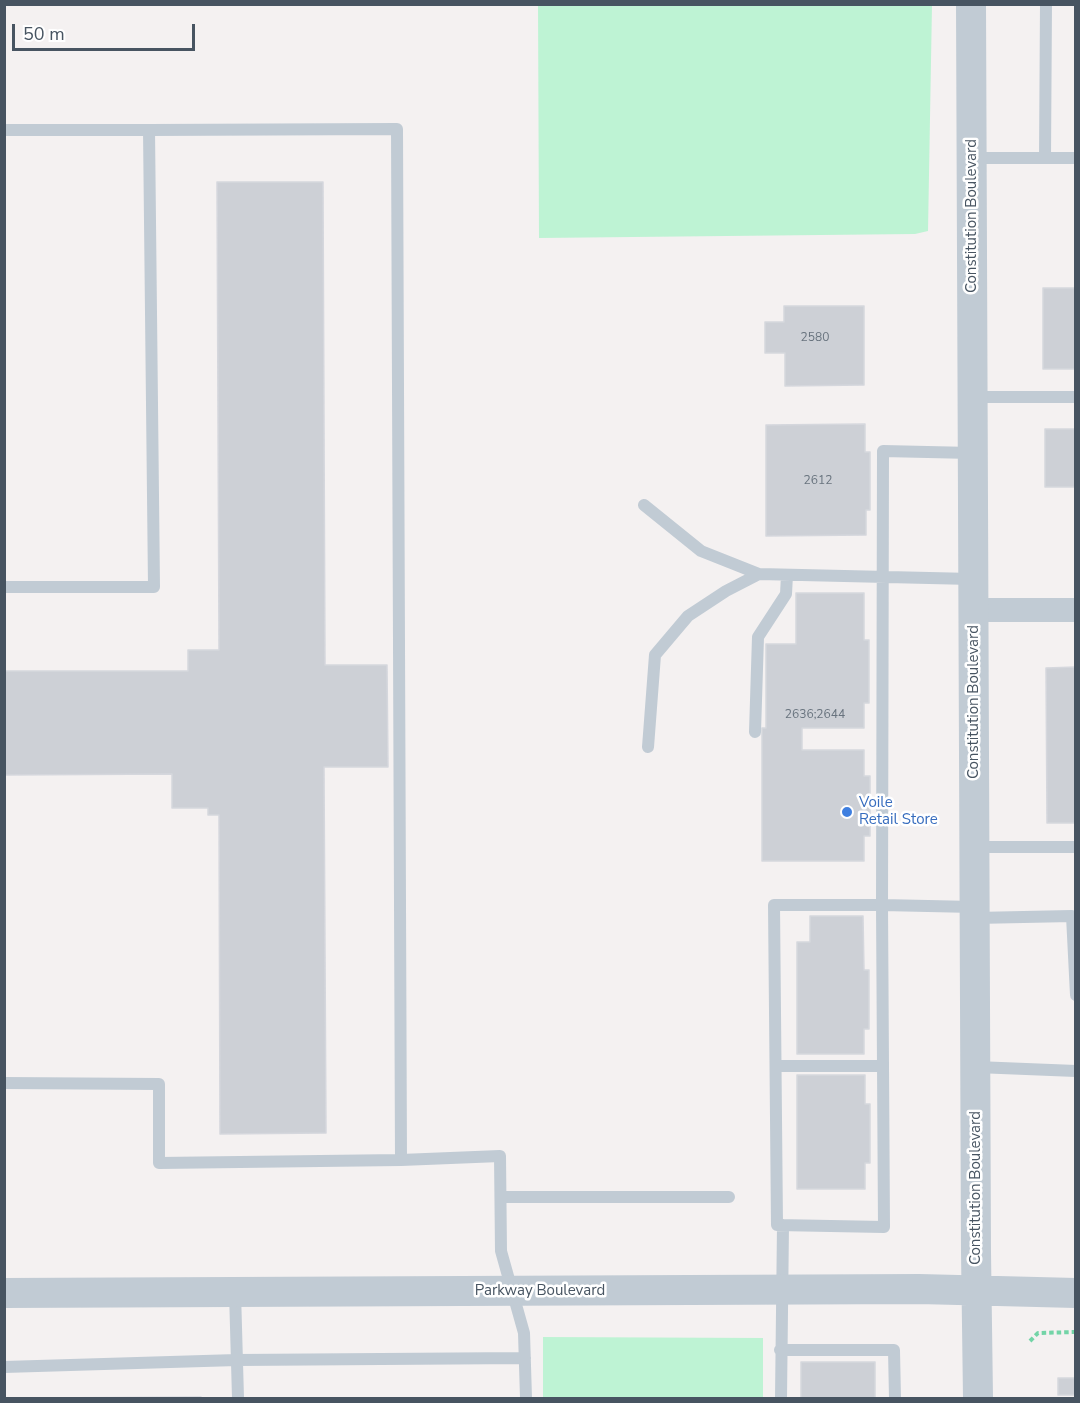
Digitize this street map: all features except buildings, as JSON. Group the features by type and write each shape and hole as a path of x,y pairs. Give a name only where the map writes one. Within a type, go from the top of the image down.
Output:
{"street":[{"name":"Constitution Boulevard","path":"971,4 978,1398"},
{"path":"974,610 1076,610"},
{"name":"Parkway Boulevard","path":"4,1293 918,1290 1076,1293"}],"lane":[{"path":"1045,158 1046,4"},
{"path":"4,130 397,129 401,1160"},
{"path":"4,587 154,587 149,130"},
{"path":"972,158 1076,158"},
{"path":"973,397 1076,396"},
{"path":"973,453 883,451 882,905 884,1227 777,1225 774,905 882,905 1072,916 1076,995"},
{"path":"644,505 701,551 759,574 974,579"},
{"path":"648,747 655,655 688,616 726,591 759,574"},
{"path":"755,732 758,637 786,594 787,575"},
{"path":"974,847 1076,847"},
{"path":"776,1066 883,1066"},
{"path":"975,1067 1076,1071"},
{"path":"4,1083 159,1084 159,1163 401,1160 500,1156 501,1251 524,1333 526,1398"},
{"path":"501,1197 729,1197"},
{"path":"781,1398 783,1225"},
{"path":"236,1292 238,1398"},
{"path":"780,1350 894,1350 895,1398"},
{"path":"4,1367 237,1360 525,1358"}],"path":[{"path":"1030,1341 1038,1332 1076,1332"}],"green space":[{"path":"538,5 932,5 928,231 915,234 539,238"},
{"path":"543,1337 763,1338 763,1398 543,1398"}],"place":[{"name":"Voile Retail Store","path":"847,812"}]}
